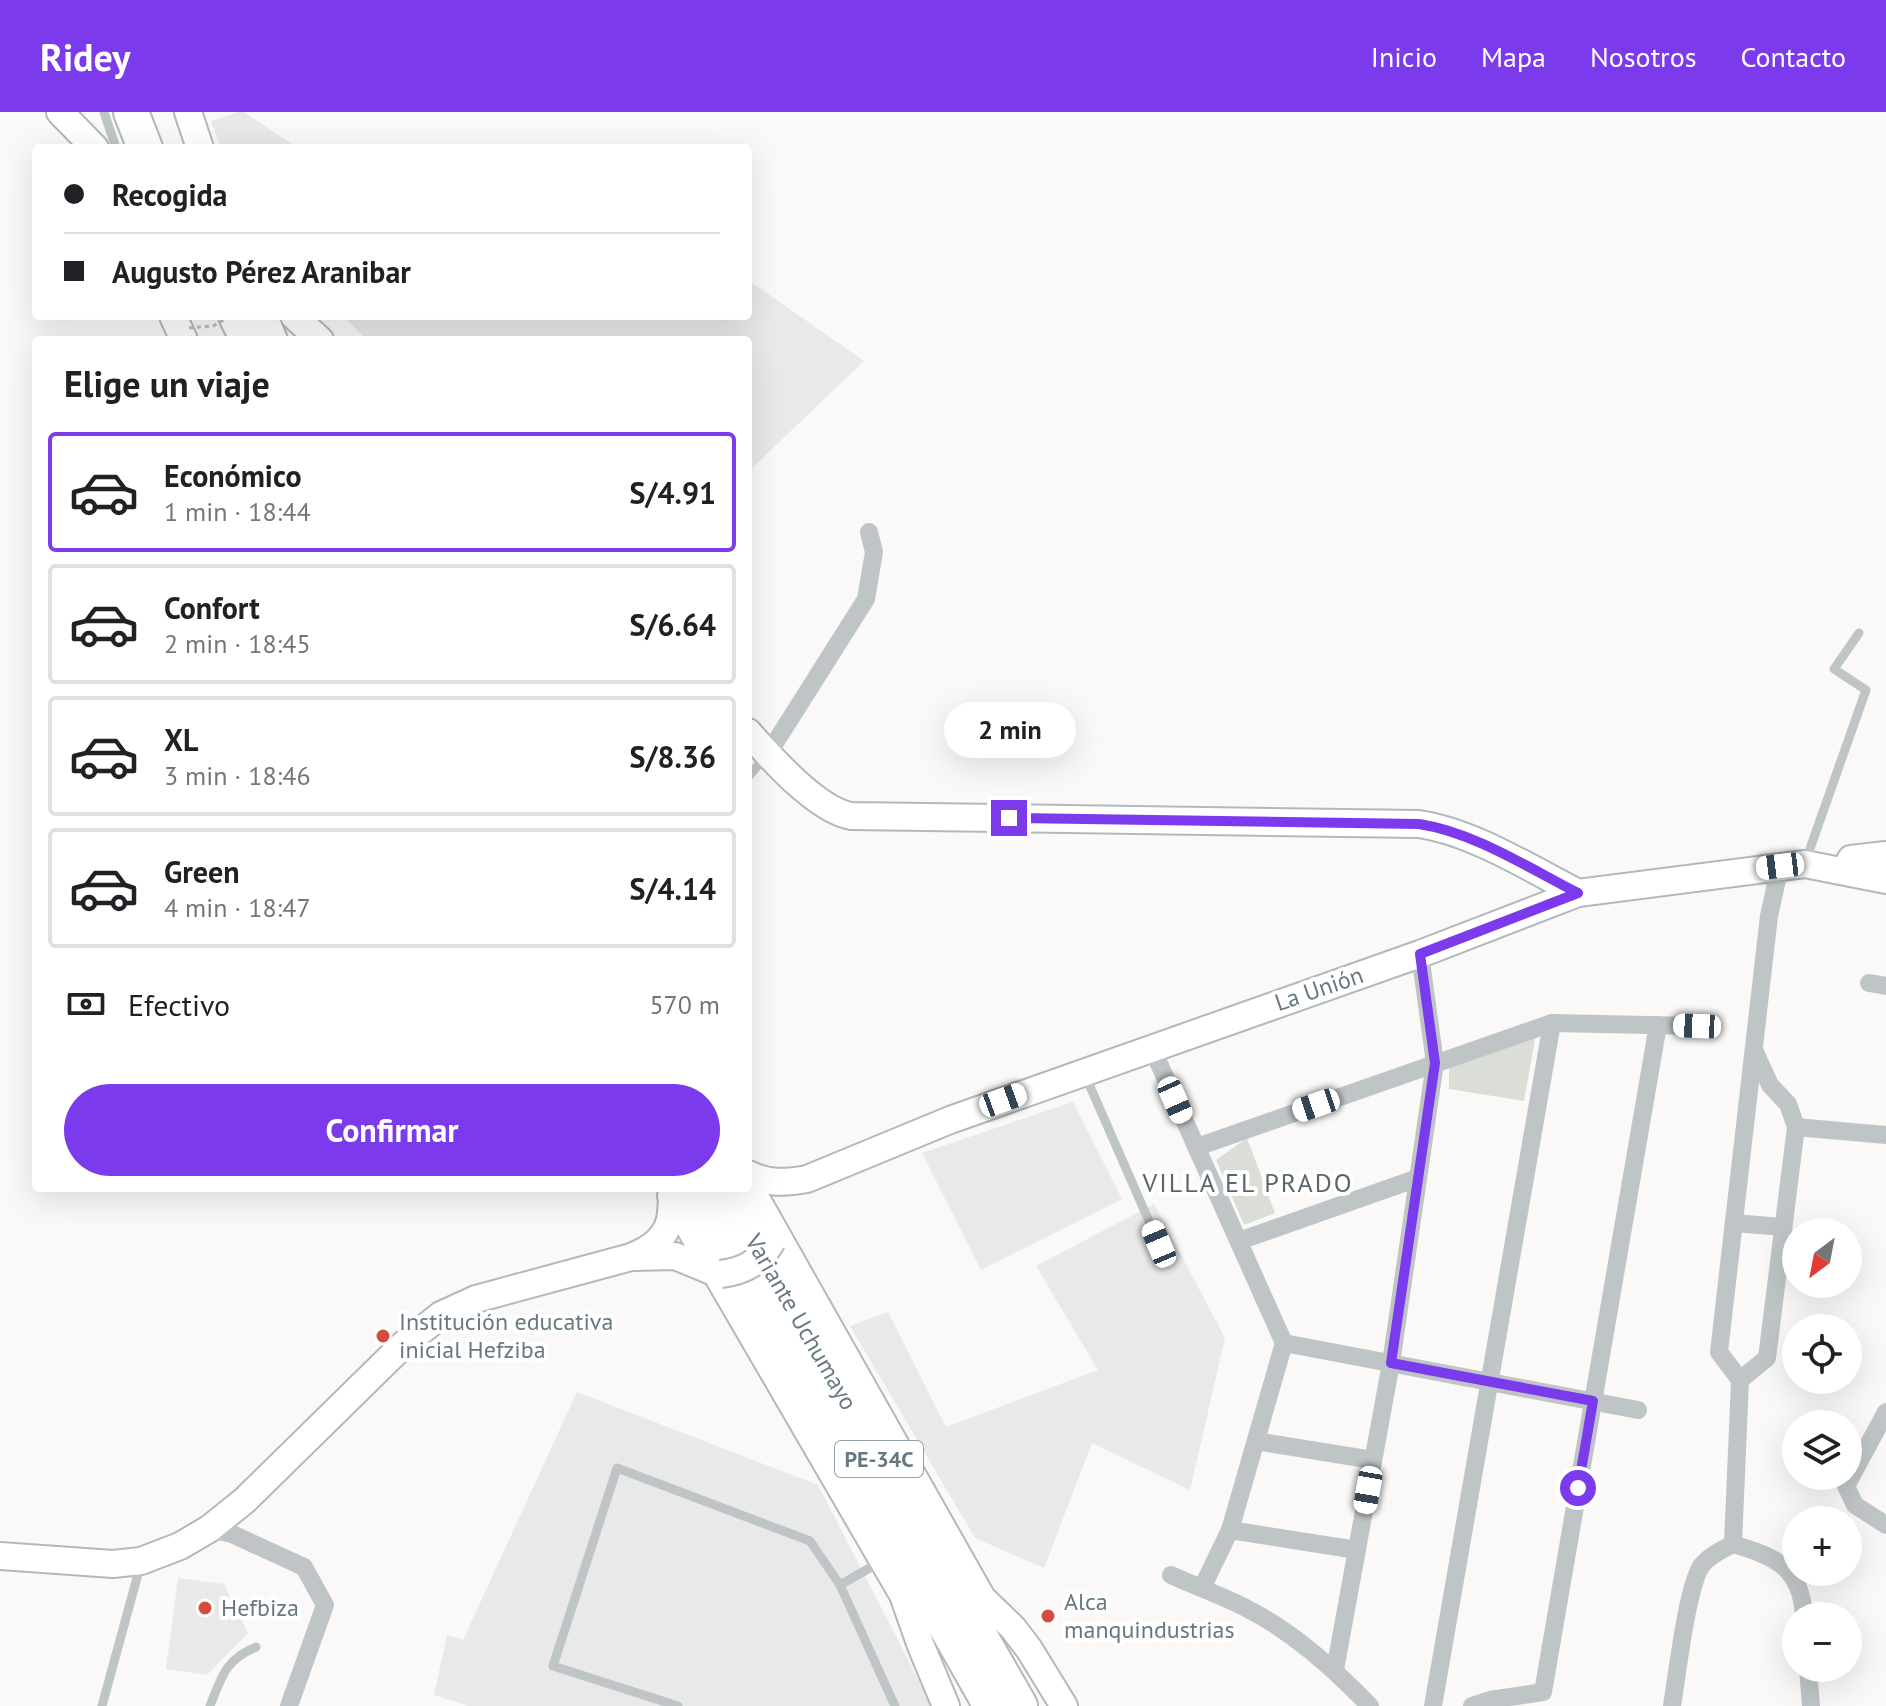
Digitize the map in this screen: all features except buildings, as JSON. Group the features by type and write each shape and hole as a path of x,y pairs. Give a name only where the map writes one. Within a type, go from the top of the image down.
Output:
{"highway":[{"path":"131,112 143,144"},
{"path":"155,112 184,144"},
{"path":"190,325 214,336"},
{"name":"Variante Uchumayo","path":"678,1192 991,1706"},
{"name":"Variante Uchumayo","path":"727,1192 1020,1706"},
{"path":"903,1595 968,1706"},
{"path":"982,1598 1043,1706"}],"main road":[{"path":"60,112 91,144"},
{"path":"186,144 188,112"},
{"path":"298,320 316,336"},
{"path":"752,736 826,807 851,816 1419,824 1464,836 1578,893"},
{"path":"1845,870 1851,859 1886,855"},
{"name":"La Unión","path":"752,1176 784,1184 807,1179 950,1120 1420,954 1578,893 1793,865 1845,870 1886,880"},
{"name":"La Unión","path":"774,1237 780,1213 791,1194 807,1179"},
{"path":"0,1556 113,1564 141,1561 180,1546 209,1529 244,1501 403,1345 441,1315 476,1299 649,1250 663,1235 677,1192"},
{"path":"678,1192 718,1274 903,1595 946,1706"},
{"path":"752,1192 774,1237 982,1598 1013,1628 1029,1649 1064,1706"},
{"path":"631,1257 653,1254 675,1256 718,1274 737,1272 752,1265 764,1254 774,1237"}],"street":[{"path":"768,754 866,599 874,552 869,532"},
{"path":"1733,1544 1740,1380 1719,1352 1769,916 1793,865"},
{"path":"1335,1670 1391,1363 1435,1063 1420,954"},
{"path":"1197,1147 1552,1023 1697,1026"},
{"path":"1433,1706 1552,1023"},
{"path":"1472,1706 1490,1700 1543,1692 1658,1025"},
{"path":"1152,1048 1284,1343 1230,1530 1202,1588"},
{"path":"1754,1049 1770,1085 1788,1104 1796,1127 1784,1218"},
{"path":"1796,1127 1886,1135"},
{"path":"1239,1241 1418,1178"},
{"path":"1734,1223 1782,1227"},
{"path":"1740,1380 1767,1358 1782,1235"},
{"path":"1284,1343 1638,1410"},
{"path":"1886,1412 1846,1486 1855,1505 1886,1525"},
{"path":"1256,1441 1373,1460"},
{"path":"209,1529 232,1534 304,1567 325,1605 289,1706"},
{"path":"1230,1530 1357,1550"},
{"path":"1672,1706 1692,1590 1701,1567 1716,1553 1733,1544 1767,1556 1795,1577 1803,1602"},
{"path":"1171,1575 1246,1608 1289,1635 1335,1670 1370,1706"},
{"path":"1809,1682 1811,1706"}],"lane":[{"path":"104,112 115,144"},
{"path":"1793,865 1866,690 1834,669 1859,633"},
{"path":"752,772 768,754"},
{"path":"1084,1072 1159,1244"},
{"path":"678,1706 553,1666 617,1468 810,1541 840,1585 895,1706"},
{"path":"102,1706 141,1561"},
{"path":"840,1585 883,1561"},
{"path":"210,1706 222,1675 238,1655 256,1647"}],"path":[{"path":"190,325 213,326 226,320"}],"shaded area":[{"path":"244,112 292,144 220,144 211,121"},
{"path":"752,283 864,361 752,468 752,336 363,336 347,320 752,320"},
{"path":"1536,1034 1524,1101 1449,1089 1449,1064"},
{"path":"1073,1102 1122,1199 981,1270 922,1153"},
{"path":"1247,1138 1275,1213 1244,1225 1216,1160"},
{"path":"1154,1204 1225,1338 1190,1490 1092,1443 1044,1568 975,1538 850,1326 888,1312 946,1427 1098,1370 1036,1266"},
{"path":"577,1392 818,1485 932,1706 469,1706 434,1695 447,1635 463,1640"},
{"name":"Hefbiza","path":"178,1578 224,1584 248,1633 207,1675 166,1669"}],"place":[{"name":"Institución educativa inicial Hefziba","path":"383,1336"},
{"name":"Hefbiza","path":"205,1608"},
{"name":"Alca manquindustrias","path":"1048,1616"}],"district":[{"name":"VILLA EL PRADO","path":"1248,1183"}],"route":[{"path":"1009,818 1419,824 1464,836 1578,893 1420,954 1435,1063 1391,1363 1593,1401 1578,1488"}]}
